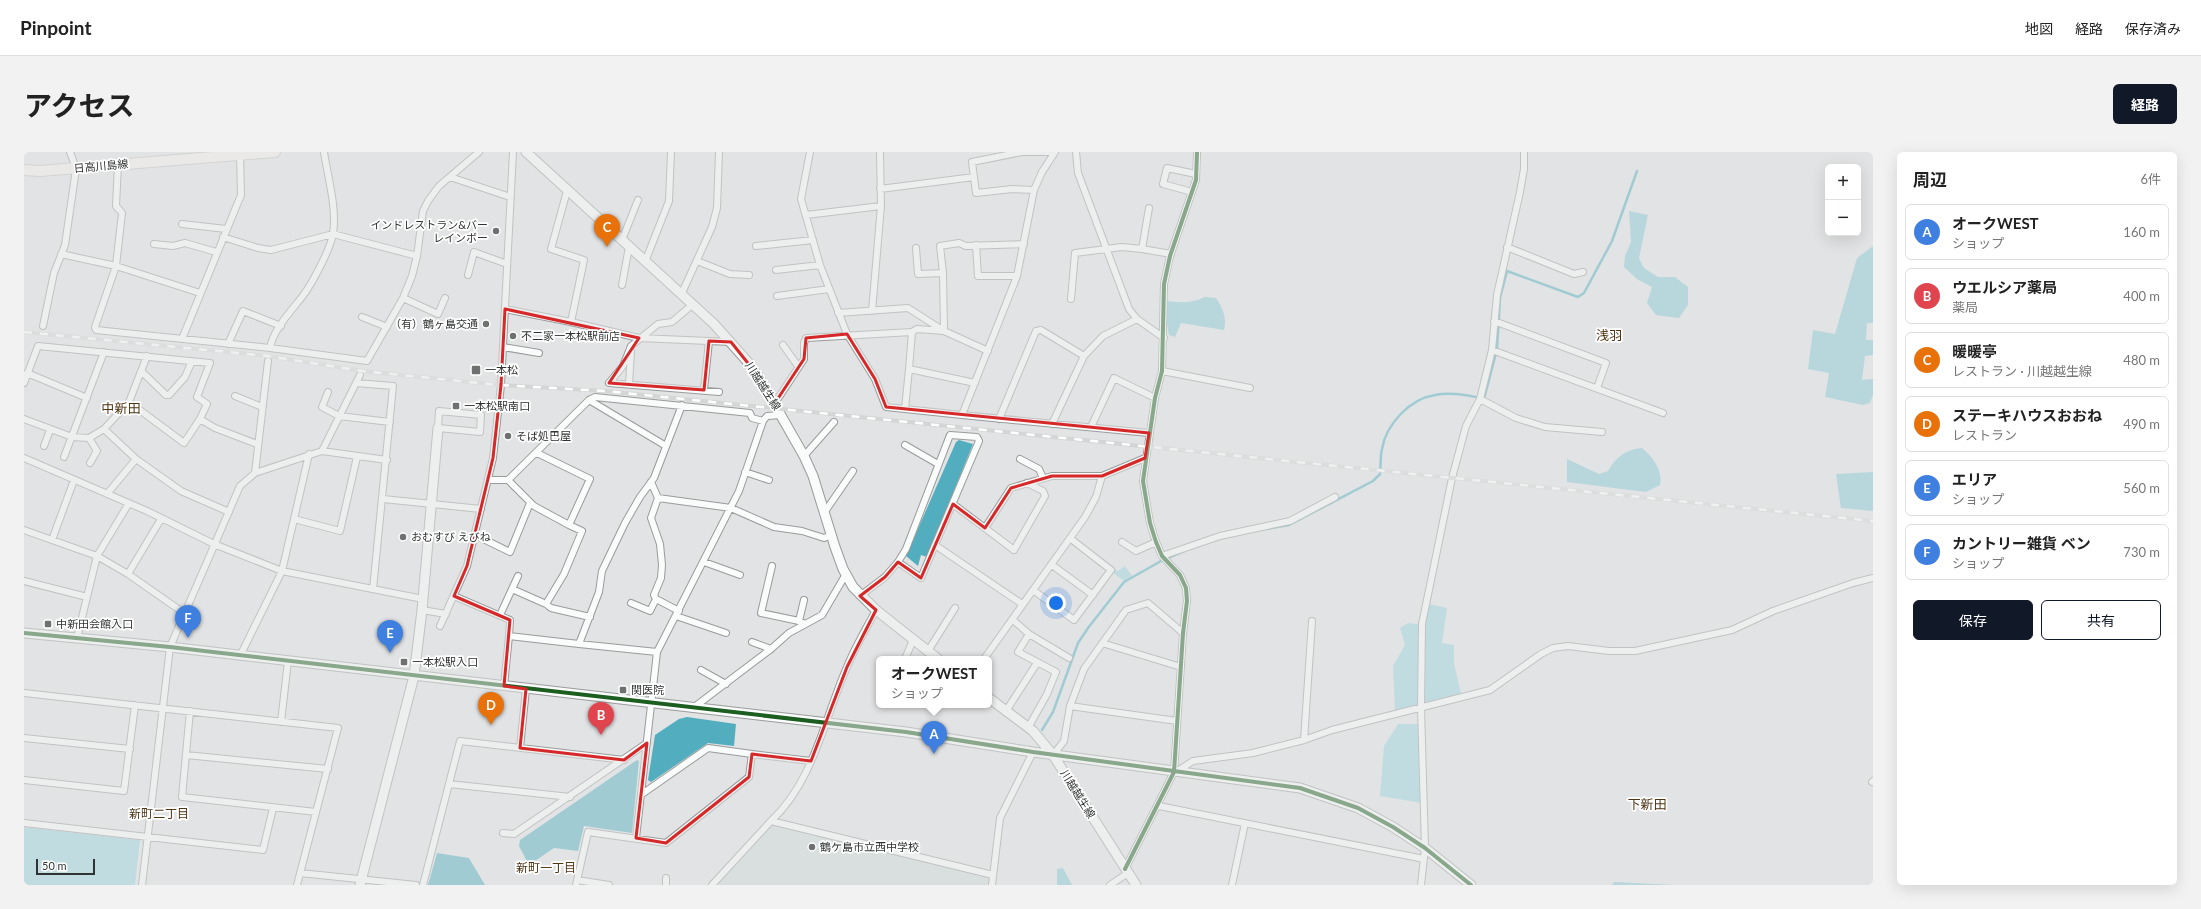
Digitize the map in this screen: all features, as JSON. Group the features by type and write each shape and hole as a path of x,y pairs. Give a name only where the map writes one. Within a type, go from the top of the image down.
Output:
{"main road":[{"name":"日高川島線","path":"24,170 40,171 275,152"}],"street":[{"path":"43,326 54,273 65,245 76,168 70,152"},
{"path":"270,348 271,343 281,326 314,278 333,234 334,219 324,152"},
{"path":"118,164 116,206 122,213 116,266 95,327 96,330 270,348 367,361 403,298 412,276 418,256 423,211 433,193 479,152"},
{"path":"440,626 464,573 475,535 493,458 501,385 513,152"},
{"name":"川越越生線","path":"526,152 731,342 759,377 804,456 813,476 831,535 846,574 860,596 934,656"},
{"path":"645,262 669,202 671,152"},
{"path":"681,295 712,227 716,208 719,152"},
{"path":"810,152 801,199 820,265 838,313 848,334 874,379 886,407 1149,433"},
{"path":"872,311 881,206 880,152"},
{"path":"1034,190 1012,189 976,193 972,162 1022,152 1054,152"},
{"path":"962,415 1017,276 1034,190 1042,172 1054,152"},
{"path":"1076,152 1078,173 1093,217 1107,248 1129,309 1137,320 1164,338"},
{"path":"1110,885 1127,871 1174,772 1183,633 1187,601 1186,588 1180,575 1162,556 1156,542 1143,481 1149,433 1162,370 1164,338 1164,284 1171,254 1192,192 1196,174 1197,152"},
{"path":"1421,885 1425,848 1421,708 1422,624 1452,478 1466,426 1480,399 1492,350 1496,295 1520,192 1524,152"},
{"path":"182,339 222,237 241,195 240,154"},
{"path":"1192,192 1163,184 1167,168 1196,174"},
{"path":"450,177 510,197"},
{"path":"880,189 974,178"},
{"path":"567,191 551,249 584,260 571,322"},
{"path":"622,240 638,200"},
{"path":"806,215 881,206"},
{"path":"1142,249 1149,208"},
{"path":"182,224 226,229"},
{"path":"222,237 258,248 271,250 333,234 418,256"},
{"path":"756,246 813,240"},
{"path":"154,244 173,246 184,243 216,252"},
{"path":"944,331 943,273 940,246 959,243 966,246 1024,244"},
{"path":"976,245 978,276 1017,276"},
{"path":"622,285 629,247"},
{"path":"1070,299 1075,252 1102,251 1107,248 1122,247 1171,254"},
{"path":"1507,247 1574,274 1583,272"},
{"path":"916,248 918,274 943,273"},
{"path":"468,275 474,252 507,264"},
{"path":"61,254 116,266 200,293"},
{"path":"697,261 730,274 749,275"},
{"path":"776,270 820,265"},
{"path":"777,296 829,289"},
{"path":"403,298 438,314 445,298"},
{"path":"692,305 672,322 658,324 639,338 631,346 623,366 609,383 719,392"},
{"path":"838,313 908,308 944,331 988,351"},
{"path":"505,310 571,322 639,338 731,342"},
{"path":"228,344 243,311 281,326"},
{"path":"362,318 387,327"},
{"path":"1052,424 1084,356 1103,336 1137,320"},
{"path":"1494,321 1606,363 1597,388"},
{"path":"775,403 804,358 804,343 806,338 848,334 872,335 912,332 917,329 944,331"},
{"path":"999,419 1036,331 1041,330 1084,356"},
{"path":"906,409 912,332"},
{"path":"704,390 709,341"},
{"path":"783,345 798,366"},
{"path":"24,383 38,346 210,363 197,397 207,404 200,419 184,443 129,402"},
{"path":"629,384 631,346"},
{"path":"503,347 539,353"},
{"path":"1492,350 1663,413"},
{"path":"64,457 104,352"},
{"path":"24,419 72,437 89,438 104,429 129,402 147,356"},
{"path":"141,371 166,395 169,395 186,377 192,361"},
{"path":"255,473 256,444 268,361"},
{"path":"909,369 975,383"},
{"path":"1162,370 1250,388"},
{"path":"27,373 87,398"},
{"path":"322,451 360,375"},
{"path":"1091,427 1114,378 1155,398"},
{"path":"356,383 393,386 387,460 373,589"},
{"path":"328,392 322,407 340,416 390,422"},
{"path":"235,396 262,407"},
{"path":"488,480 508,480 538,453 589,400 595,397 750,413 752,418 763,421"},
{"path":"1480,399 1516,418 1545,427 1602,432"},
{"path":"589,400 666,446"},
{"path":"579,644 599,592 602,571 625,523 640,497 651,482 682,405"},
{"path":"361,882 414,676 422,610 439,411 481,415 480,432 438,428"},
{"path":"636,838 657,652 731,508 763,421 767,416 781,415"},
{"path":"200,419 215,428 256,444"},
{"path":"804,456 834,422"},
{"path":"104,429 136,459 181,491 229,512"},
{"path":"44,446 50,430"},
{"path":"860,596 885,577 898,562 906,549 950,435 977,437 979,440 921,578 898,562"},
{"path":"89,438 97,451 90,463"},
{"path":"905,445 938,464"},
{"path":"142,885 170,647 240,486 255,473 309,454 322,451 387,460"},
{"path":"538,453 590,480 569,525"},
{"path":"240,656 282,571 309,454"},
{"path":"294,518 340,531 357,457"},
{"path":"24,458 129,503 161,520 214,544 282,571 423,599"},
{"path":"985,528 1011,488 1052,476 1102,476 1145,458"},
{"path":"107,494 136,459"},
{"path":"1020,459 1039,469 1044,478"},
{"path":"824,513 853,471"},
{"path":"745,472 769,480"},
{"path":"986,656 1070,539 1096,497 1102,476"},
{"path":"52,540 74,480"},
{"path":"508,480 530,503 582,531 564,574 546,604"},
{"path":"631,603 650,611 656,599 654,595 661,578 662,565 658,533 651,518 658,498 651,482"},
{"path":"953,504 1014,550 1045,496 1043,491 1027,483"},
{"path":"1162,556 1220,536 1290,521 1335,497"},
{"path":"658,498 731,508 774,527 802,531 824,538 831,535"},
{"path":"383,499 481,509"},
{"path":"77,638 97,556 129,503"},
{"path":"475,535 510,552 530,503"},
{"path":"128,574 161,520"},
{"path":"24,530 97,556 128,574 184,612"},
{"path":"1033,590 1074,620 1093,595 1111,570 1070,539"},
{"path":"1122,542 1136,551 1156,542"},
{"path":"935,545 1022,604"},
{"path":"704,562 740,575"},
{"path":"1052,565 1093,595"},
{"path":"772,566 761,613 799,621 805,624"},
{"path":"692,709 790,633 822,614 846,574"},
{"path":"500,615 518,576"},
{"path":"1174,772 1193,761 1253,753 1304,740 1332,730 1490,690 1541,654 1553,648 1568,646 1609,652 1636,651 1732,630 1773,610 1853,583 1873,578"},
{"path":"24,581 87,597"},
{"path":"512,589 546,604 550,608 590,617"},
{"path":"454,596 510,620 504,686"},
{"path":"656,599 677,613 726,633"},
{"path":"799,621 804,600"},
{"path":"1053,755 1064,741 1070,706 1084,669 1126,610 1148,603 1183,633"},
{"path":"928,651 955,608"},
{"path":"422,610 446,614"},
{"path":"712,885 771,821 786,808 811,761 827,723 847,667 876,610"},
{"path":"1013,620 1029,634 1069,658"},
{"path":"1304,740 1312,621"},
{"path":"24,633 170,647 692,709 906,732 1053,755 1300,788 1358,808 1393,827 1425,848 1471,885"},
{"path":"1028,728 1047,694 1056,672 1018,652 1029,634"},
{"path":"509,636 657,652"},
{"path":"906,656 913,640"},
{"path":"752,642 771,649"},
{"path":"1102,643 1181,667"},
{"path":"281,722 288,661"},
{"path":"1006,711 1037,663"},
{"path":"701,670 726,684"},
{"path":"520,748 526,689"},
{"path":"24,693 338,728 297,885"},
{"name":"川越越生線","path":"992,700 1028,728 1053,755 1136,885"},
{"path":"24,780 124,791 135,706"},
{"path":"1070,706 1177,721"},
{"path":"190,711 182,797 316,812"},
{"path":"24,738 130,749"},
{"path":"423,885 460,741 624,760"},
{"path":"503,833 514,834 647,744"},
{"path":"642,794 708,748 811,761"},
{"path":"992,885 1000,818 1033,752"},
{"path":"609,885 576,883 588,832 666,843 749,777 752,754"},
{"path":"186,755 328,770"},
{"path":"449,784 570,797"},
{"path":"1159,806 1424,859"},
{"path":"24,823 263,850 273,808"},
{"path":"771,821 993,875"},
{"path":"1232,885 1245,823"},
{"path":"300,872 361,882 416,885"}],"highlighted area":[{"path":"505,309 639,338 609,383 704,390 709,341 731,342 759,377 775,403 804,359 806,338 847,334 875,379 886,407 1149,433 1145,458 1102,476 1052,476 1011,488 985,528 953,504 921,578 898,562 885,577 860,596 876,610 847,667 811,761 752,754 749,777 666,843 636,838 647,743 624,760 520,748 526,689 504,686 510,620 454,596 467,566 493,458 501,385"}],"shaded area":[{"path":"1629,211 1648,215 1639,258 1644,268 1658,277 1675,277 1688,287 1688,305 1679,318 1656,315 1647,303 1652,287 1637,279 1624,267 1625,256 1631,242"},
{"path":"1873,246 1873,323 1867,323 1866,340 1873,340 1873,355 1865,356 1862,380 1873,379 1873,395 1870,403 1863,405 1825,397 1829,373 1808,369 1813,330 1835,334 1857,258"},
{"path":"1205,297 1216,298 1225,317 1224,330 1181,323 1175,337 1169,335 1166,318 1167,301 1187,302"},
{"path":"959,440 973,444 927,557 921,555 918,566 906,556 956,442"},
{"path":"1642,448 1650,456 1659,470 1661,480 1660,485 1646,492 1567,482 1567,459 1599,474 1608,471 1614,462 1626,452"},
{"path":"1873,472 1873,511 1841,508 1836,474"},
{"path":"1125,566 1132,576 1124,581 1112,572 1114,569 1118,571"},
{"path":"1429,604 1447,608 1442,643 1454,645 1454,663 1462,698 1395,712 1393,666 1405,645 1400,628 1408,623 1424,625"},
{"path":"687,717 736,724 734,746 708,743 651,782 648,780 655,735 679,719"},
{"path":"1398,724 1419,724 1422,803 1380,796 1384,746"},
{"path":"637,760 639,761 632,833 584,826 578,851 554,848 529,865 519,846 520,840"},
{"name":"鶴ケ島市立西中学校","path":"771,821 993,875 992,885 712,885"},
{"path":"24,827 140,840 135,885 24,885"},
{"path":"437,853 469,858 485,885 428,885"},
{"path":"1063,868 1072,885 1057,885 1057,869"},
{"path":"1614,882 1674,885 1612,885"}],"waterway":[{"path":"1266,529 1289,525 1373,481 1380,474 1381,452 1388,431 1400,414 1416,402 1425,397 1447,394 1466,395 1484,399 1497,349 1500,298 1507,271 1578,297 1584,293 1612,241 1637,171"},
{"path":"1042,730 1053,712 1078,643 1124,582 1161,561 1182,552"}],"railway":[{"path":"24,332 268,356 362,371 499,385 605,391 1873,521"}],"cycle path":[{"path":"1125,869 1174,772 1183,633 1187,601 1186,588 1180,575 1162,556 1156,542 1150,523 1143,481 1155,398 1162,371 1164,284 1170,256 1196,180 1197,152"},
{"path":"24,633 170,647 906,732 1033,752 1300,788 1358,808 1393,827 1425,848 1471,885"}],"place":[{"name":"インドレストラン&バー レインボー","path":"496,231"},
{"name":"暖暖亭","path":"607,247"},
{"name":"（有）鶴ヶ島交通","path":"486,324"},
{"name":"不二家一本松駅前店","path":"513,336"},
{"name":"一本松","path":"476,370"},
{"name":"一本松駅南口","path":"456,406"},
{"name":"そば処巴屋","path":"508,436"},
{"name":"おむすび えびね","path":"403,537"},
{"name":"中新田会館入口","path":"48,624"},
{"name":"カントリー雑貨 ベン","path":"188,638"},
{"name":"エリア","path":"390,653"},
{"name":"一本松駅入口","path":"404,662"},
{"name":"関医院","path":"623,690"},
{"name":"ステーキハウスおおね","path":"491,725"},
{"name":"ウエルシア薬局","path":"601,735"},
{"name":"オークWEST","path":"934,754"},
{"name":"鶴ケ島市立西中学校","path":"812,847"}],"district":[{"name":"浅羽","path":"1609,335"},
{"name":"中新田","path":"121,408"},
{"name":"下新田","path":"1647,804"},
{"name":"新町二丁目","path":"159,814"},
{"name":"新町一丁目","path":"546,868"}]}
